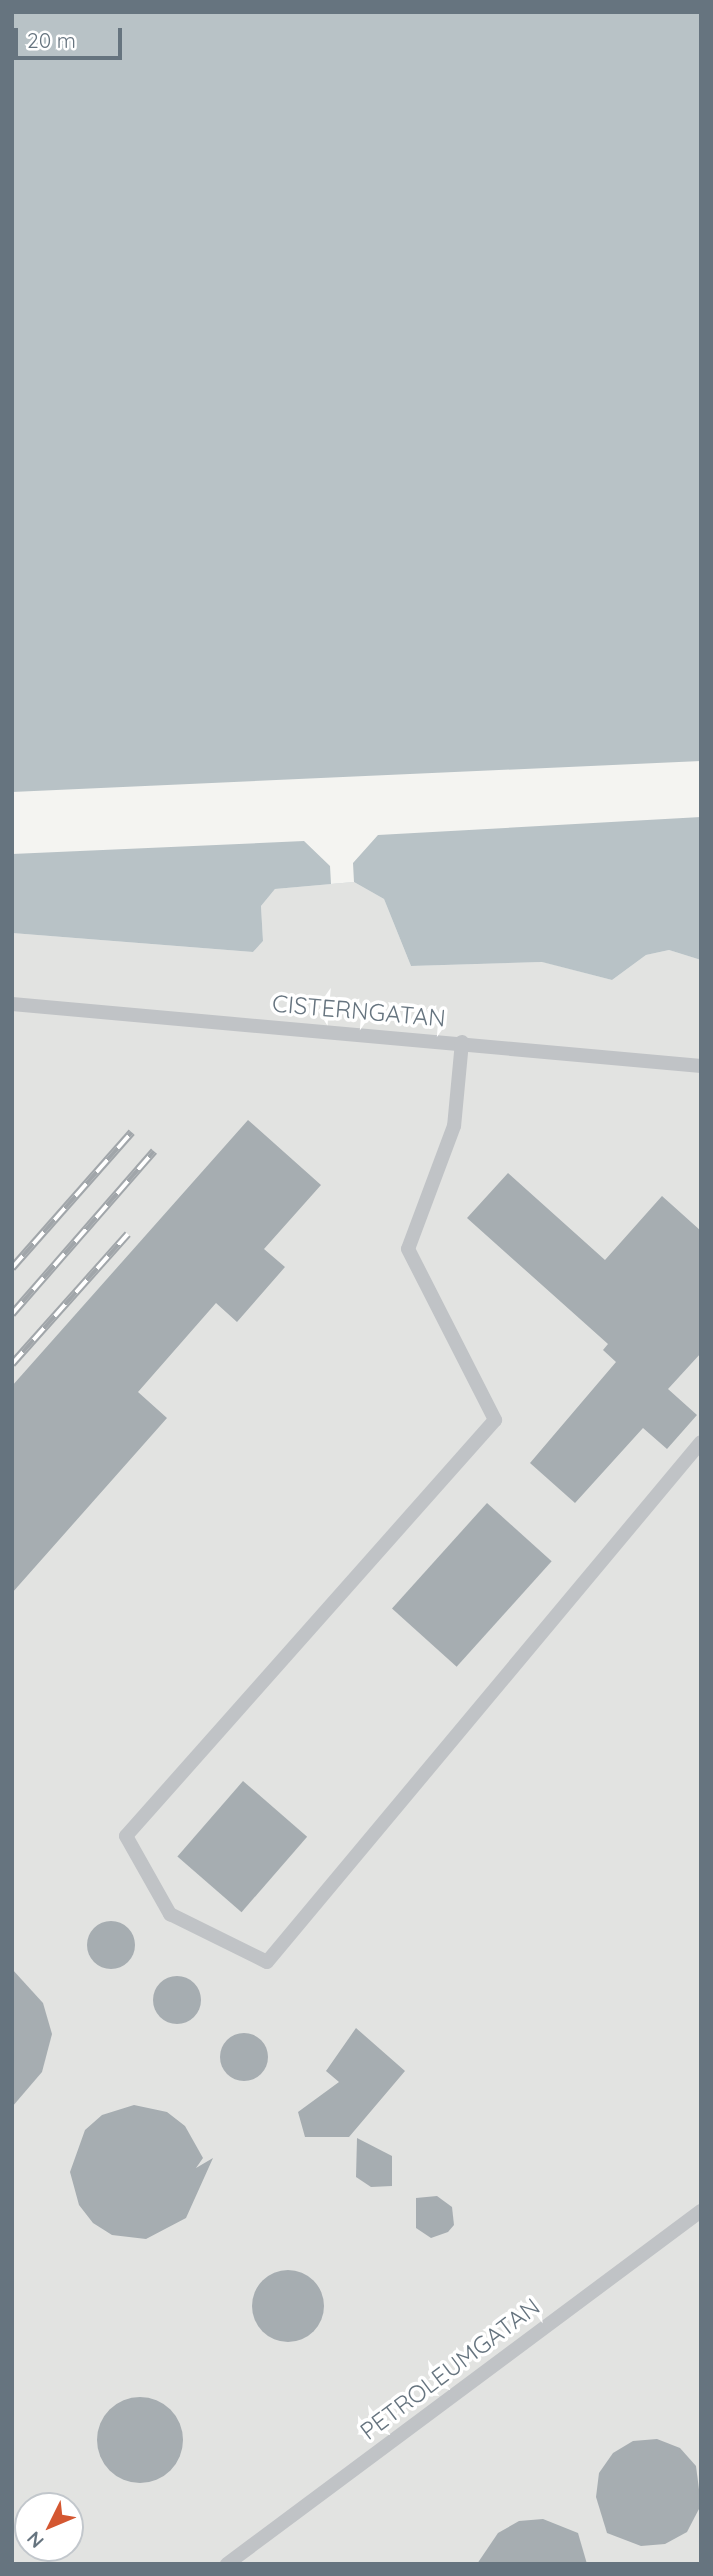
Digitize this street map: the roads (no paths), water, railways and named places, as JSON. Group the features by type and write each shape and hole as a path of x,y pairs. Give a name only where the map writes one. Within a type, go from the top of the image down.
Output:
{"lane":[{"name":"CISTERNGATAN","path":"12,1004 462,1042 701,1066"},
{"path":"462,1042 454,1126 408,1249 495,1420 126,1836 170,1914 267,1962 701,1442"},
{"name":"PETROLEUMGATAN","path":"227,2564 701,2211"}],"railway":[{"path":"12,1268 132,1132"},
{"path":"12,1314 154,1151"},
{"path":"12,1364 128,1234"}]}
